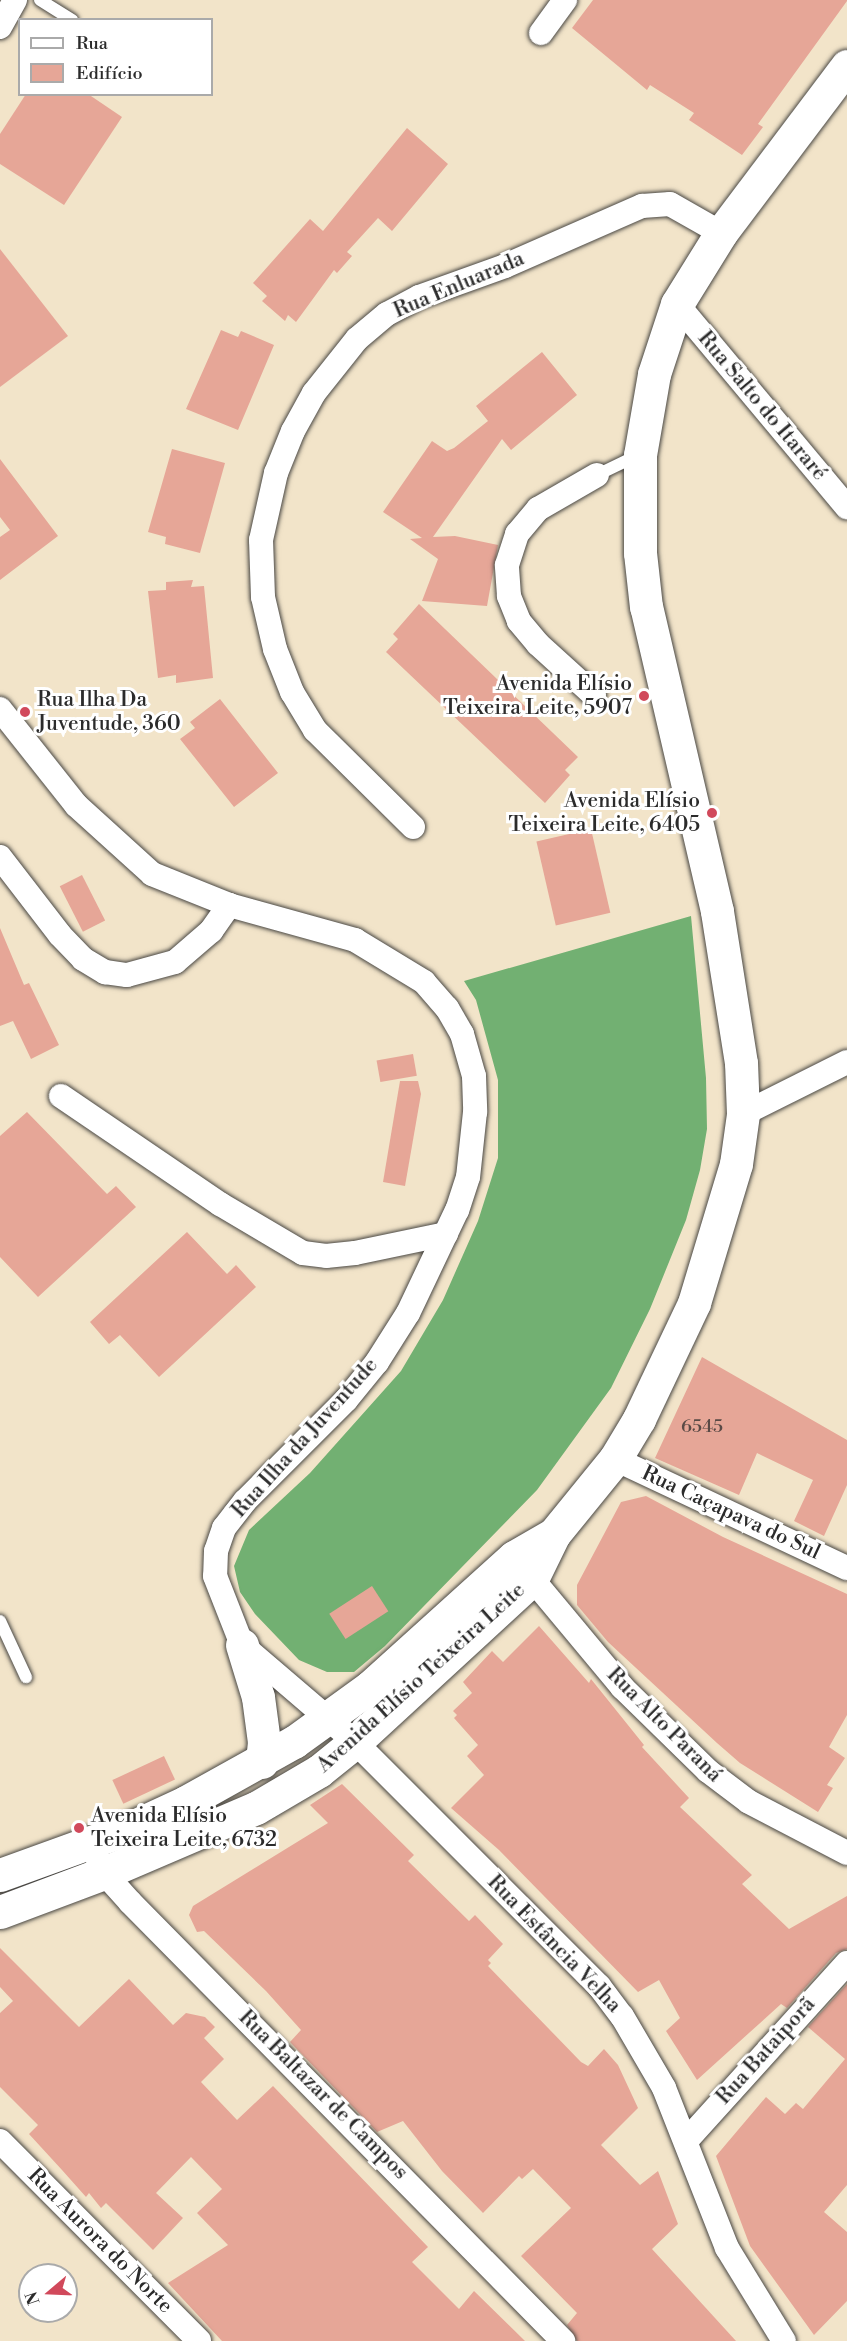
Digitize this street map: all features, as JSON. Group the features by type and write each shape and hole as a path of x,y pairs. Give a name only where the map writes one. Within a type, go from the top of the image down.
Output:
{"main road":[{"name":"Avenida Elísio Teixeira Leite","path":"0,1912 104,1873 256,1808 319,1771 355,1742 523,1568 615,1459 639,1419 694,1303 736,1164 743,1114 734,999 717,911 646,607 640,553 640,455 654,374 677,304 721,233 847,66"},
{"name":"Avenida Elísio Teixeira Leite","path":"0,1875 90,1843 186,1802 262,1762 328,1719 370,1688 523,1568"},
{"path":"242,1645 258,1696 264,1743 262,1762"}],"street":[{"path":"0,27 15,0"},
{"path":"541,33 565,0"},
{"name":"Rua Enluarada","path":"413,827 315,730 292,692 275,649 263,597 261,540 276,473 293,431 314,393 357,339 387,314 419,297 505,266 642,206 670,204 721,233"},
{"name":"Rua Salto do Itararé","path":"677,304 847,507"},
{"path":"594,695 538,644 519,621 509,596 507,565 518,534 538,509 597,475"},
{"name":"Rua Ilha da Juventude","path":"0,709 76,805 152,874 229,905 355,940 424,982 447,1008 462,1034 474,1076 475,1112 468,1177 446,1234 408,1313 376,1362 346,1400 245,1501 224,1528 216,1551 215,1576 225,1609 242,1645 355,1742"},
{"path":"0,857 60,935 82,959 105,972 128,975 175,962 211,932 229,905"},
{"path":"743,1114 847,1062"},
{"path":"62,1096 278,1241 303,1253 326,1256 355,1253 446,1234"},
{"name":"Rua Caçapava do Sul","path":"615,1459 847,1568"},
{"name":"Rua Alto Paraná","path":"523,1568 622,1687 708,1771 749,1802 847,1853"},
{"name":"Rua Estância Velha","path":"355,1742 599,1986 646,2052 686,2141 727,2248 784,2341"},
{"name":"Rua Baltazar de Campos","path":"90,1843 104,1873 563,2341"},
{"name":"Rua Bataiporã","path":"686,2141 847,1963"},
{"name":"Rua Aurora do Norte","path":"0,2141 199,2341"}],"lane":[{"path":"40,0 69,18"},
{"path":"597,475 640,455"},
{"path":"0,1621 26,1677"}],"green space":[{"path":"691,916 706,1078 707,1129 700,1170 686,1220 650,1309 611,1388 537,1490 385,1646 354,1672 327,1672 299,1660 255,1614 240,1592 234,1566 249,1530 310,1473 401,1371 443,1300 478,1221 498,1158 498,1080 476,1000 464,981"}],"building":[{"path":"593,0 847,1 758,124 763,127 742,155 689,120 694,113 650,85 647,90 572,28"},
{"path":"25,96 91,96 122,117 64,205 0,164 0,134"},
{"path":"407,128 448,164 392,231 378,218 347,252 352,256 337,273 334,270 296,322 288,315 285,321 262,301 267,296 253,283 310,219 323,231"},
{"path":"0,249 68,336 0,387"},
{"path":"221,330 238,337 241,331 274,345 238,430 186,409"},
{"path":"542,352 577,395 511,450 502,439 433,537 455,536 498,545 487,606 422,601 438,559 410,539 422,538 383,512 432,441 447,451 488,421 476,406"},
{"path":"172,449 225,463 200,553 165,544 166,537 148,532"},
{"path":"0,459 58,536 0,580 0,537 10,530 0,517"},
{"path":"193,580 191,587 204,586 213,678 176,683 176,675 158,678 148,591 166,590 166,582"},
{"path":"419,604 578,757 565,770 570,775 545,803 386,652 398,639 393,634"},
{"path":"220,699 278,773 234,807 180,739 195,728 190,722"},
{"path":"591,829 610,913 556,925 536,842"},
{"path":"82,875 105,920 83,932 60,886"},
{"path":"0,928 24,985 29,983 59,1045 31,1059 13,1021 0,1026"},
{"path":"413,1054 417,1076 380,1082 377,1060"},
{"path":"400,1081 418,1081 421,1094 405,1186 383,1182"},
{"path":"27,1112 107,1194 116,1186 136,1207 38,1297 0,1257 0,1136"},
{"path":"187,1232 227,1274 236,1265 256,1287 159,1377 120,1335 109,1344 90,1322"},
{"path":"702,1357 847,1440 847,1485 824,1536 794,1521 813,1480 757,1453 739,1495 655,1458"},
{"path":"646,1496 723,1537 847,1594 847,1715 829,1747 845,1758 827,1785 833,1788 818,1812 740,1763 608,1642 577,1605 577,1585 621,1502"},
{"path":"372,1586 388,1611 346,1639 329,1614"},
{"path":"539,1626 589,1683 591,1679 644,1745 642,1747 689,1798 680,1807 752,1875 742,1884 789,1929 847,1896 847,1949 836,1953 787,2008 781,2004 697,2080 666,2031 680,2018 659,1980 638,1992 499,1850 451,1808 484,1775 467,1756 478,1745 454,1718 457,1715 453,1711 472,1693 463,1682 492,1651 503,1662"},
{"path":"164,1756 175,1780 123,1804 112,1780"},
{"path":"342,1784 414,1855 408,1861 469,1921 475,1915 503,1944 488,1960 491,1963 488,1966 581,2062 588,2066 604,2049 618,2065 638,2108 601,2145 640,2185 658,2171 678,2224 652,2249 736,2341 577,2341 567,2325 577,2313 521,2256 571,2208 533,2169 522,2179 519,2176 483,2213 442,2171 403,2121 377,2132 290,2042 301,2030 266,1991 204,1931 197,1932 189,1915 193,1906 328,1823 310,1805"},
{"path":"0,1948 79,2027 129,1979 173,2025 186,2013 205,2017 215,2027 204,2038 224,2059 201,2082 237,2120 273,2086 428,2247 412,2262 459,2309 474,2291 525,2341 222,2341 168,2283 228,2245 197,2213 222,2189 191,2157 156,2193 183,2218 153,2250 106,2203 101,2208 89,2193 86,2197 29,2134 38,2125 0,2087 0,2013 13,2001 0,1987"},
{"path":"847,1984 847,2185 824,2212 847,2232 847,2301 814,2335 750,2246 716,2156 766,2097 785,2114 796,2103 803,2109 845,2059 808,2027"}],"place":[{"name":"Avenida Elísio Teixeira Leite, 5907","path":"644,696"},
{"name":"Rua Ilha Da Juventude, 360","path":"25,712"},
{"name":"Avenida Elísio Teixeira Leite, 6405","path":"712,813"},
{"name":"Avenida Elísio Teixeira Leite, 6732","path":"79,1828"}]}
